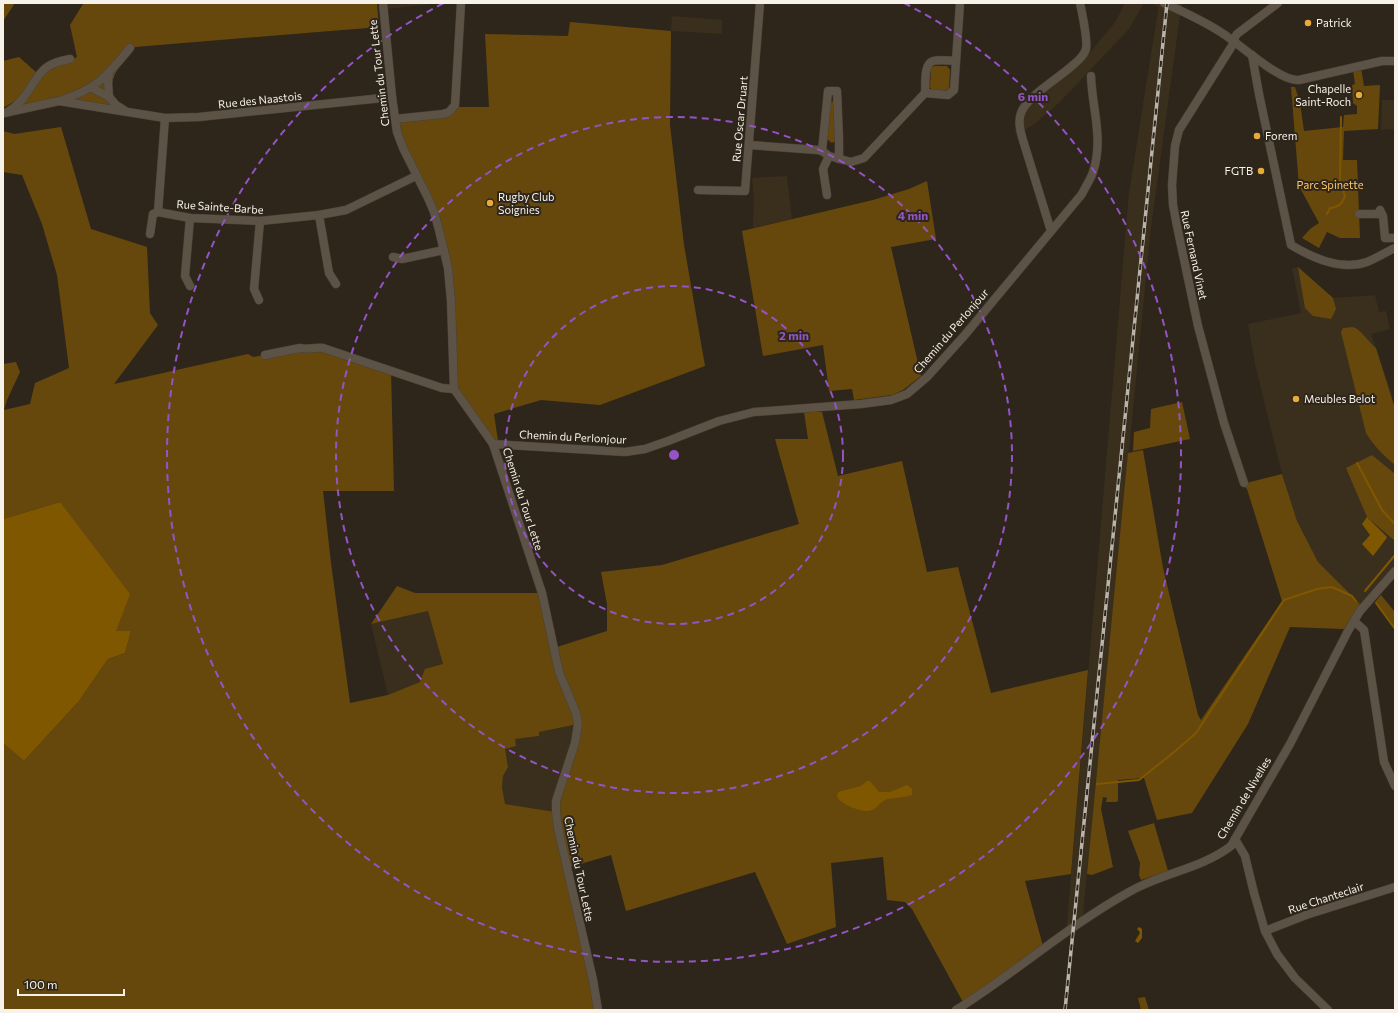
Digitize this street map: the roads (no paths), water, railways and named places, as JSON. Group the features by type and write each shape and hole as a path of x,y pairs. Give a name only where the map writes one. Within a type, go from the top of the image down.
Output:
{"street":[{"name":"Chemin du Tour Lette","path":"383,3 392,97 400,140 434,212 444,250 451,300 454,389 493,444 542,593 559,672 576,713 578,724 575,743 556,801 556,812 558,828 593,980 598,1010"},
{"path":"395,118 443,114 449,112 455,105 461,3"},
{"name":"Rue Oscar Druart","path":"698,190 745,191 760,3"},
{"path":"925,94 948,95 954,90 960,3"},
{"path":"1051,231 1022,137 1020,116 1028,102 1069,69 1081,58 1086,50 1087,47 1080,3"},
{"path":"1164,3 1195,18 1234,41 1287,78 1296,80 1382,61 1395,61"},
{"name":"Rue Fernand Vinet","path":"1244,483 1224,423 1198,326 1177,226 1173,205 1172,185 1174,146 1180,130 1237,34 1278,3"},
{"name":"Rue des Naastois","path":"70,59 53,63 42,70 24,96 12,109 4,113 59,101 78,95 92,88 109,74 130,48"},
{"path":"1252,55 1291,245 1326,261 1345,265 1368,262 1395,248"},
{"path":"749,145 800,148 851,162 864,158 925,94 926,70 931,62 956,61"},
{"path":"109,74 109,97"},
{"name":"Chemin du Perlonjour","path":"493,444 624,452 634,451 668,441 719,421 754,412 862,404 900,398 913,390 927,377 964,336 1082,194 1093,173 1097,154 1098,134 1091,76"},
{"name":"Rue des Naastois","path":"92,88 109,97 116,105 130,113"},
{"path":"827,195 824,169 826,154 828,91 837,91 839,139 838,159"},
{"path":"24,96 26,105 30,107"},
{"name":"Rue des Naastois","path":"59,101 165,118 198,117 392,97"},
{"path":"150,234 153,214 158,212 165,118"},
{"name":"Rue Sainte-Barbe","path":"158,212 190,218 260,221 319,215 346,210 416,176"},
{"path":"1359,214 1381,212 1383,216 1385,238 1395,238"},
{"path":"319,215 329,273 336,284"},
{"path":"190,218 185,276 190,286"},
{"path":"258,300 254,289 260,221"},
{"path":"393,257 402,259 444,250"},
{"path":"265,354 300,348 323,348 442,388 454,389"},
{"name":"Chemin de Nivelles","path":"956,1010 1102,908 1140,886 1202,863 1231,846 1248,814 1290,744 1354,621 1368,601 1395,571"},
{"path":"1354,621 1364,630 1384,762 1395,786"},
{"path":"1236,839 1245,856 1265,931 1277,954 1295,978 1328,1010"},
{"name":"Rue Chanteclair","path":"1265,931 1306,915 1395,887"}],"waterway":[{"path":"1327,214 1330,208 1340,205 1345,196 1340,181 1341,117"},
{"path":"1357,463 1382,510 1395,524"},
{"path":"1365,591 1395,555"},
{"path":"1097,784 1139,780 1196,733 1284,600 1317,589 1332,587 1352,596 1356,601"},
{"path":"1376,603 1395,629"}],"railway":[{"path":"1065,1010 1167,3"}],"place":[{"name":"Patrick","path":"1308,23"},
{"name":"Chapelle Saint-Roch","path":"1359,95"},
{"name":"Forem","path":"1257,136"},
{"name":"FGTB","path":"1261,171"},
{"name":"Rugby Club Soignies","path":"490,203"},
{"name":"Meubles Belot","path":"1296,399"}],"park label":[{"name":"Parc Spinette","path":"1330,185"}]}
